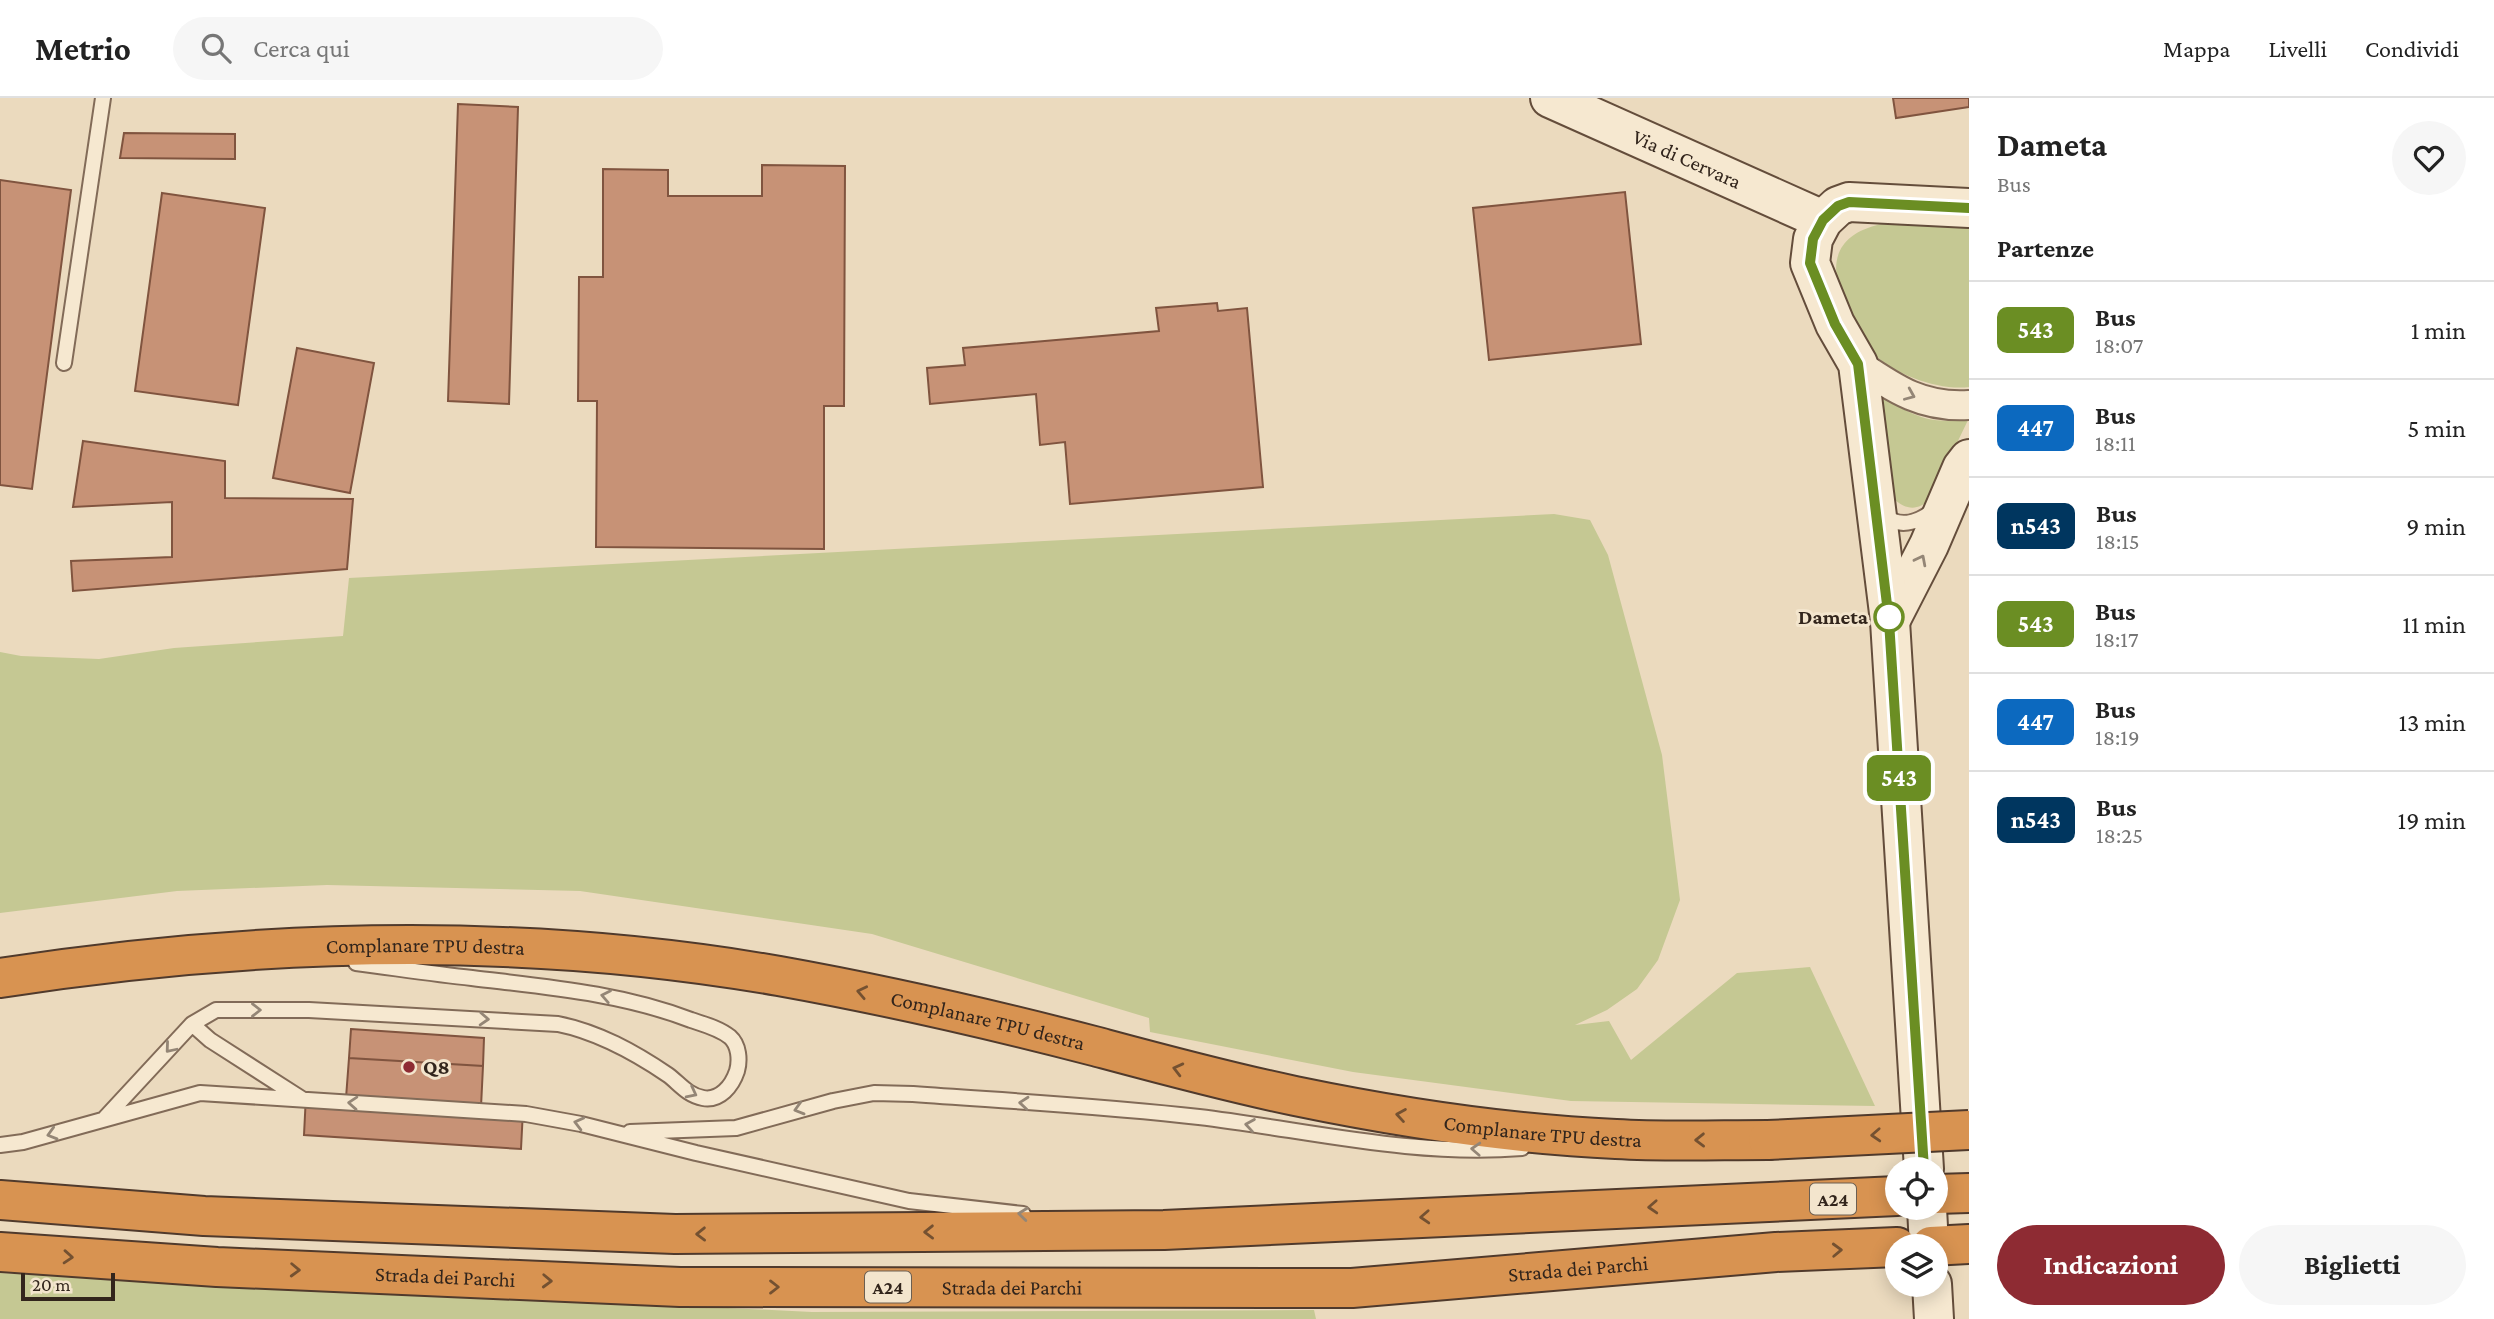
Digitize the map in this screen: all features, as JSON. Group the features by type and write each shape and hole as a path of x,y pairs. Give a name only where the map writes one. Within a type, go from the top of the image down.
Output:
{"highway":[{"name":"Complanare TPU destra","path":"0,978 74,966 261,949 401,944 542,949 662,960 859,992 1291,1096 1509,1131 1618,1140 1768,1140 1969,1129"},
{"path":"1948,1194 1969,1193"},
{"name":"A24","path":"0,1200 218,1216 675,1234 1164,1230 1885,1197"},
{"path":"1948,1245 1969,1244"},
{"name":"Strada dei Parchi","path":"0,1252 217,1267 680,1287 1352,1288 1776,1252 1885,1247"}],"street":[{"name":"Via di Cervara","path":"1550,98 1823,220"},
{"path":"1923,1157 1889,621 1875,498 1858,364 1835,324 1810,263 1813,239 1823,220 1838,206 1849,202 1969,208"},
{"path":"1858,364 1908,396 1944,405 1969,405"},
{"path":"1889,621 1929,545 1969,459"},
{"path":"1932,1297 1934,1319"}],"lane":[{"path":"64,363 103,98"},
{"path":"1875,498 1884,516 1907,524 1924,518 1950,495"},
{"path":"103,1120 192,1024 216,1010 283,1010 558,1024 582,1028 631,1052 670,1077 689,1094 707,1099 728,1088 738,1068 738,1049 720,1030 632,1001 261,949"},
{"path":"192,1024 210,1040 302,1100"},
{"path":"614,1132 736,1128 803,1108 874,1093 1199,1117 1370,1143 1496,1150 1618,1140"},
{"path":"0,1144 23,1142 200,1094 526,1114 551,1117 742,1164 909,1201 1164,1230"}],"green space":[{"path":"1881,224 1969,228 1969,387 1932,384 1894,369 1871,351 1852,319 1839,288 1837,260 1841,248 1850,238"},
{"path":"1881,394 1912,413 1933,420 1969,418 1930,499 1916,507 1908,507 1894,499"},
{"path":"1554,514 1590,520 1608,555 1662,755 1680,900 1658,960 1637,989 1607,1010 1575,1025 1609,1021 1631,1060 1737,973 1810,967 1875,1106 1571,1101 1353,1072 1150,1032 1149,1018 872,934 580,891 327,885 177,891 0,913 0,652 21,656 99,659 174,648 343,636 349,578"},
{"path":"0,1273 812,1312 1314,1310 1316,1319 0,1319"}],"building":[{"path":"1893,98 1969,98 1969,107 1896,118"},
{"path":"458,104 518,107 509,404 448,401"},
{"path":"124,133 235,134 235,159 120,158"},
{"path":"762,165 845,166 844,406 824,406 824,549 596,547 597,401 578,401 579,277 603,277 603,169 668,170 668,196 762,196"},
{"path":"0,180 71,190 32,489 0,485"},
{"path":"1625,192 1641,344 1489,360 1473,208"},
{"path":"162,193 265,208 238,405 135,391"},
{"path":"1217,303 1218,311 1247,308 1263,487 1070,504 1065,442 1040,445 1036,394 930,404 927,368 965,365 963,348 1159,331 1156,308"},
{"path":"297,348 374,363 350,493 273,478"},
{"path":"83,441 225,461 225,498 353,499 347,569 73,591 71,561 172,557 172,502 73,507"},
{"path":"351,1029 484,1038 483,1066 349,1058"},
{"path":"349,1058 483,1066 481,1107 523,1110 521,1149 304,1135 306,1095 346,1098"}],"bus line":[{"name":"543","path":"1923,1157 1889,621 1865,418 1858,364 1835,324 1810,263 1810,250 1823,220 1838,206 1849,202 1969,208"}],"place":[{"name":"Dameta","path":"1889,617"},
{"name":"Q8","path":"409,1067"}]}
